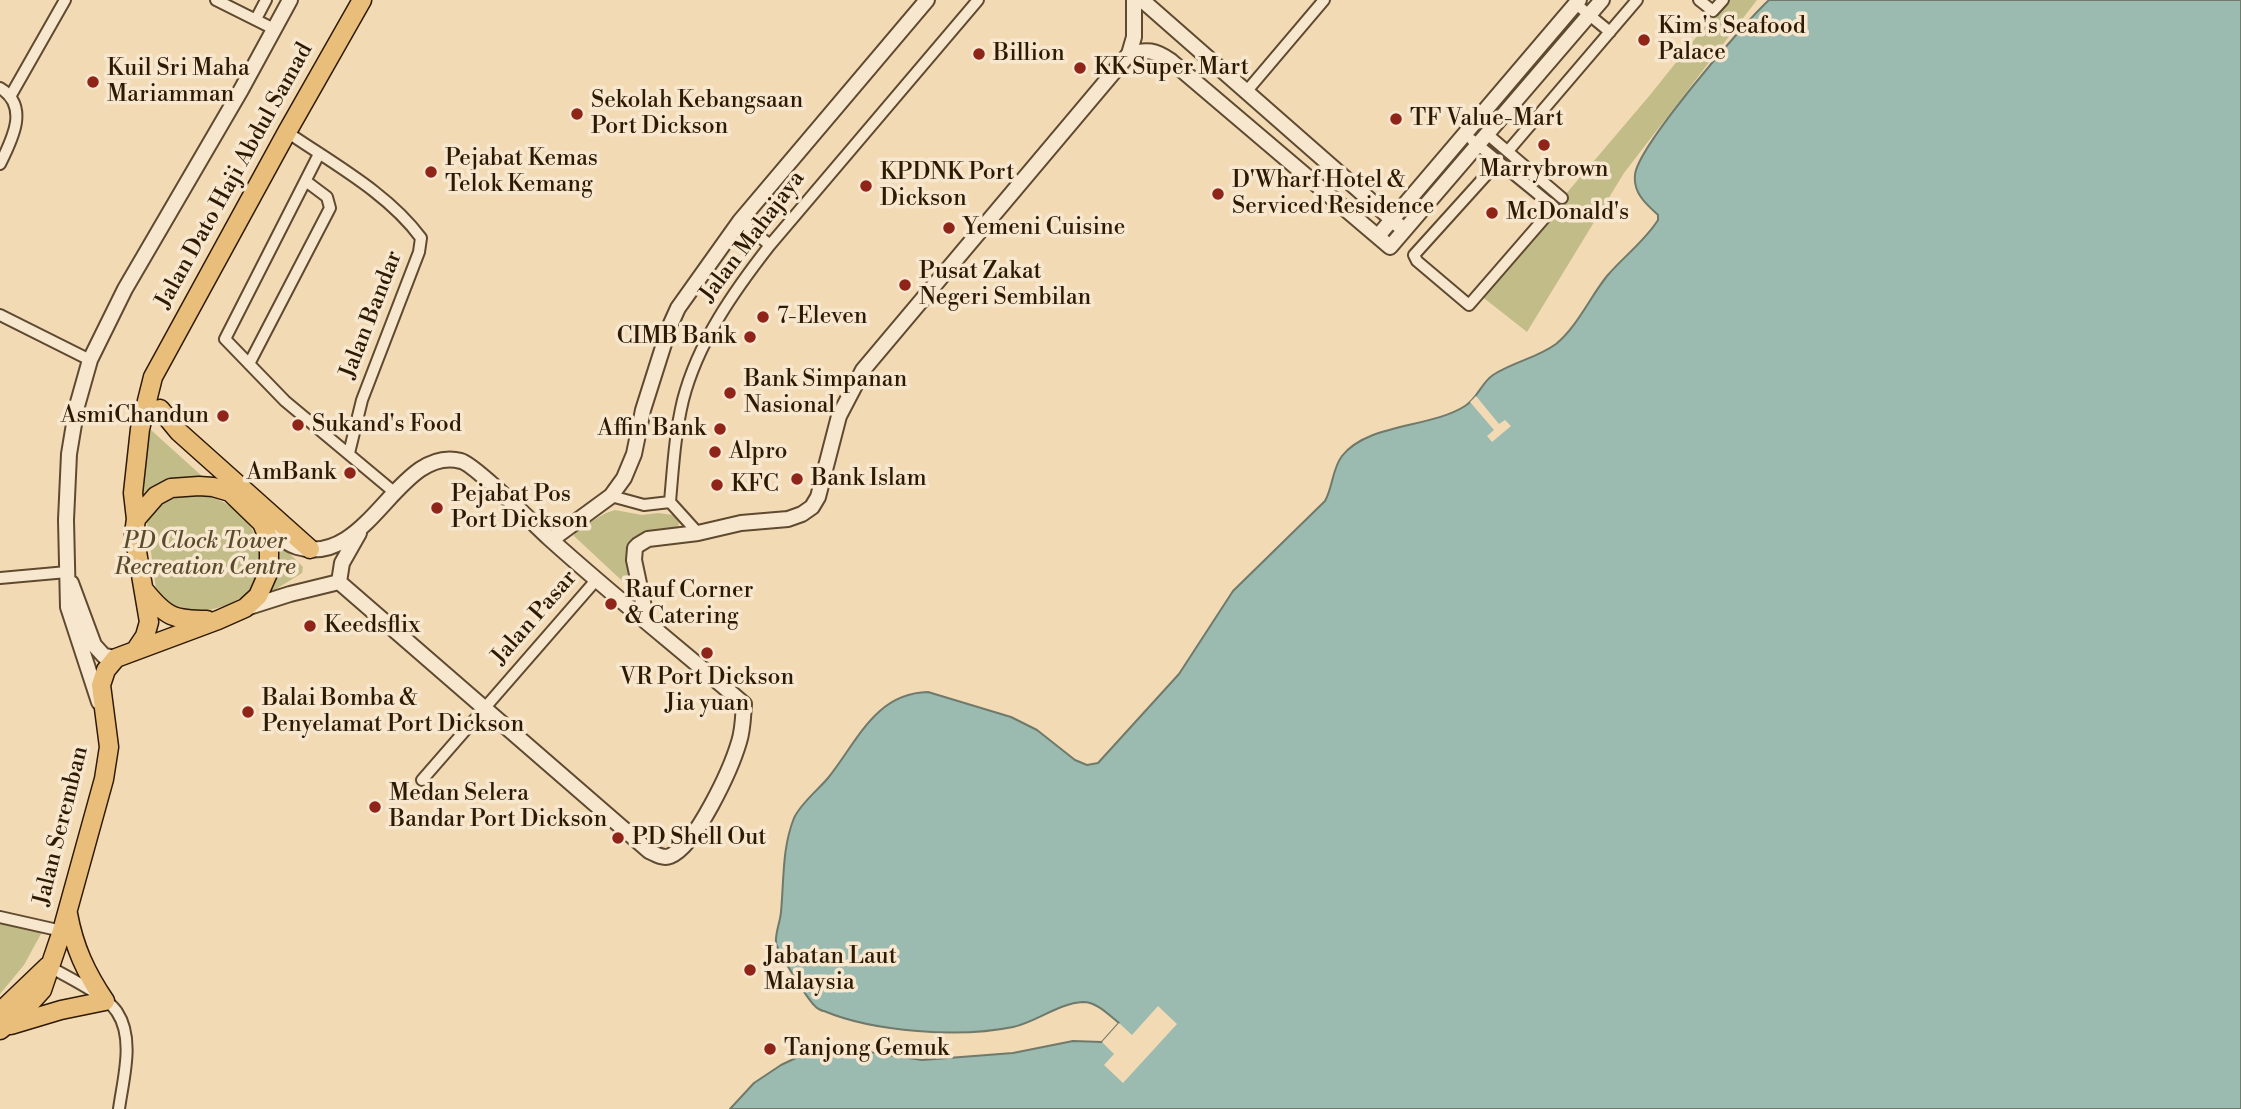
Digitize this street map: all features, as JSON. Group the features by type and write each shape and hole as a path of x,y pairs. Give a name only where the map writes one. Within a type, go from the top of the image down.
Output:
{"main road":[{"name":"Jalan Dato Haji Abdul Samad","path":"136,519 133,493 140,429 153,377 286,132 362,0"},
{"path":"116,658 245,608 258,596 270,571 269,540 262,523 165,427 153,377"},
{"path":"160,409 179,432 310,549"},
{"path":"135,650 145,636 149,622 134,534 136,519 151,501 171,488 199,486 230,492"},
{"path":"144,589 160,610 181,620 218,620"},
{"name":"Jalan Seremban","path":"2,1023 41,990 62,931 104,779 108,747 101,685 106,670 116,658"},
{"path":"2,1023 105,1001 82,964 72,938 67,911"}],"street":[{"path":"11,95 65,0"},
{"path":"216,0 274,29"},
{"path":"256,19 267,0"},
{"path":"106,717 68,607 66,520 69,454 77,406 90,360 125,289 290,0"},
{"path":"551,540 611,496 624,478 634,454 643,410 678,308 740,222 927,0"},
{"name":"Jalan Mahajaya","path":"670,502 683,400 700,351 744,279 978,0"},
{"path":"647,621 634,560 635,548 648,539 698,533 741,523 788,519 812,507 818,497 839,416 863,370 1129,54 1133,37 1134,0"},
{"path":"1142,0 1404,230"},
{"path":"1246,92 1324,0"},
{"path":"1129,54 1144,50 1157,51 1164,56 1390,247 1602,0"},
{"path":"1508,151 1637,0"},
{"path":"1699,0 1713,11 1723,0"},
{"path":"1378,236 1578,2 1610,32"},
{"path":"0,89 11,95 16,109 16,125 0,164"},
{"name":"Jalan Bandar","path":"286,132 387,201 421,238 419,252 362,400 349,453"},
{"path":"1464,134 1508,151 1562,198"},
{"path":"1481,139 1498,162 1554,207 1469,305 1418,261 1415,255 1498,162"},
{"path":"319,154 225,339 285,401 394,492"},
{"path":"249,364 330,208 327,197 307,182"},
{"path":"740,222 770,245"},
{"path":"0,315 90,360"},
{"path":"437,460 463,461 551,540 744,704 740,740 697,831 680,849 664,857 649,851 339,582 342,563 362,529 394,492 437,460"},
{"path":"611,496 644,505 670,502 698,533"},
{"path":"262,523 287,543 310,549 326,548 362,529"},
{"path":"0,578 67,572"},
{"path":"67,572 94,645 104,656 116,658"},
{"name":"Jalan Pasar","path":"422,780 597,579"},
{"path":"245,608 339,582"},
{"path":"0,917 62,931"},
{"path":"48,966 81,984 116,1009 123,1023 127,1051 119,1109"}],"green space":[{"path":"1726,0 1757,0 1624,173 1527,332 1480,295 1650,95"},
{"path":"151,430 203,477 163,481 143,494 141,492 147,434"},
{"name":"PD Clock Tower Recreation Centre","path":"203,495 224,503 241,515 253,531 260,549 260,568 254,584 240,598 217,608 192,611 172,606 157,597 147,522 156,507 169,499"},
{"path":"615,510 642,515 673,515 679,523 678,528 649,535 632,544 627,562 633,591 574,536 575,531"},
{"path":"283,547 303,567 302,573 273,591 271,588 279,548"},
{"path":"0,922 42,932 24,965 0,994"}],"water":[{"path":"1769,0 2241,0 2241,1109 730,1109 754,1083 781,1065 819,1047 922,1060 1013,1053 1073,1041 1102,1042 1119,1023 1093,1004 1083,1002 1065,1006 1013,1027 968,1032 892,1028 844,1018 817,1008 794,976 776,943 785,852 797,812 828,778 858,735 881,710 894,701 928,692 1011,717 1037,730 1075,760 1087,765 1098,763 1179,674 1233,591 1325,501 1339,461 1353,445 1383,431 1435,418 1465,406 1493,375 1549,349 1564,337 1607,276 1658,220 1658,215 1645,202 1636,187 1635,175 1640,160 1671,114 1737,34"}],"pier":[{"path":"1476,396 1499,424 1505,420 1511,426 1492,442 1487,436 1494,430 1470,402"},
{"path":"1158,1006 1177,1024 1123,1083 1104,1065 1114,1054 1102,1042 1119,1023 1132,1035"}],"place":[{"name":"Kim's Seafood Palace","path":"1644,40"},
{"name":"Billion","path":"979,54"},
{"name":"KK Super Mart","path":"1080,68"},
{"name":"Kuil Sri Maha Mariamman","path":"93,82"},
{"name":"Sekolah Kebangsaan Port Dickson","path":"577,114"},
{"name":"TF Value-Mart","path":"1396,119"},
{"name":"Marrybrown","path":"1544,145"},
{"name":"Pejabat Kemas Telok Kemang","path":"431,172"},
{"name":"KPDNK Port Dickson","path":"866,186"},
{"name":"D'Wharf Hotel & Serviced Residence","path":"1218,194"},
{"name":"McDonald's","path":"1492,213"},
{"name":"Yemeni Cuisine","path":"949,228"},
{"name":"Pusat Zakat Negeri Sembilan","path":"905,285"},
{"name":"7-Eleven","path":"763,317"},
{"name":"CIMB Bank","path":"750,337"},
{"name":"Bank Simpanan Nasional","path":"730,393"},
{"name":"AsmiChandun","path":"223,416"},
{"name":"Sukand's Food","path":"298,425"},
{"name":"Affin Bank","path":"720,429"},
{"name":"Alpro","path":"715,452"},
{"name":"AmBank","path":"350,473"},
{"name":"Bank Islam","path":"797,479"},
{"name":"KFC","path":"717,485"},
{"name":"Pejabat Pos Port Dickson","path":"437,508"},
{"name":"Rauf Corner & Catering","path":"611,604"},
{"name":"Keedsflix","path":"310,626"},
{"name":"VR Port Dickson Jia yuan","path":"707,653"},
{"name":"Balai Bomba & Penyelamat Port Dickson","path":"248,712"},
{"name":"Medan Selera Bandar Port Dickson","path":"375,807"},
{"name":"PD Shell Out","path":"618,838"},
{"name":"Jabatan Laut Malaysia","path":"750,970"},
{"name":"Tanjong Gemuk","path":"770,1049"}]}
